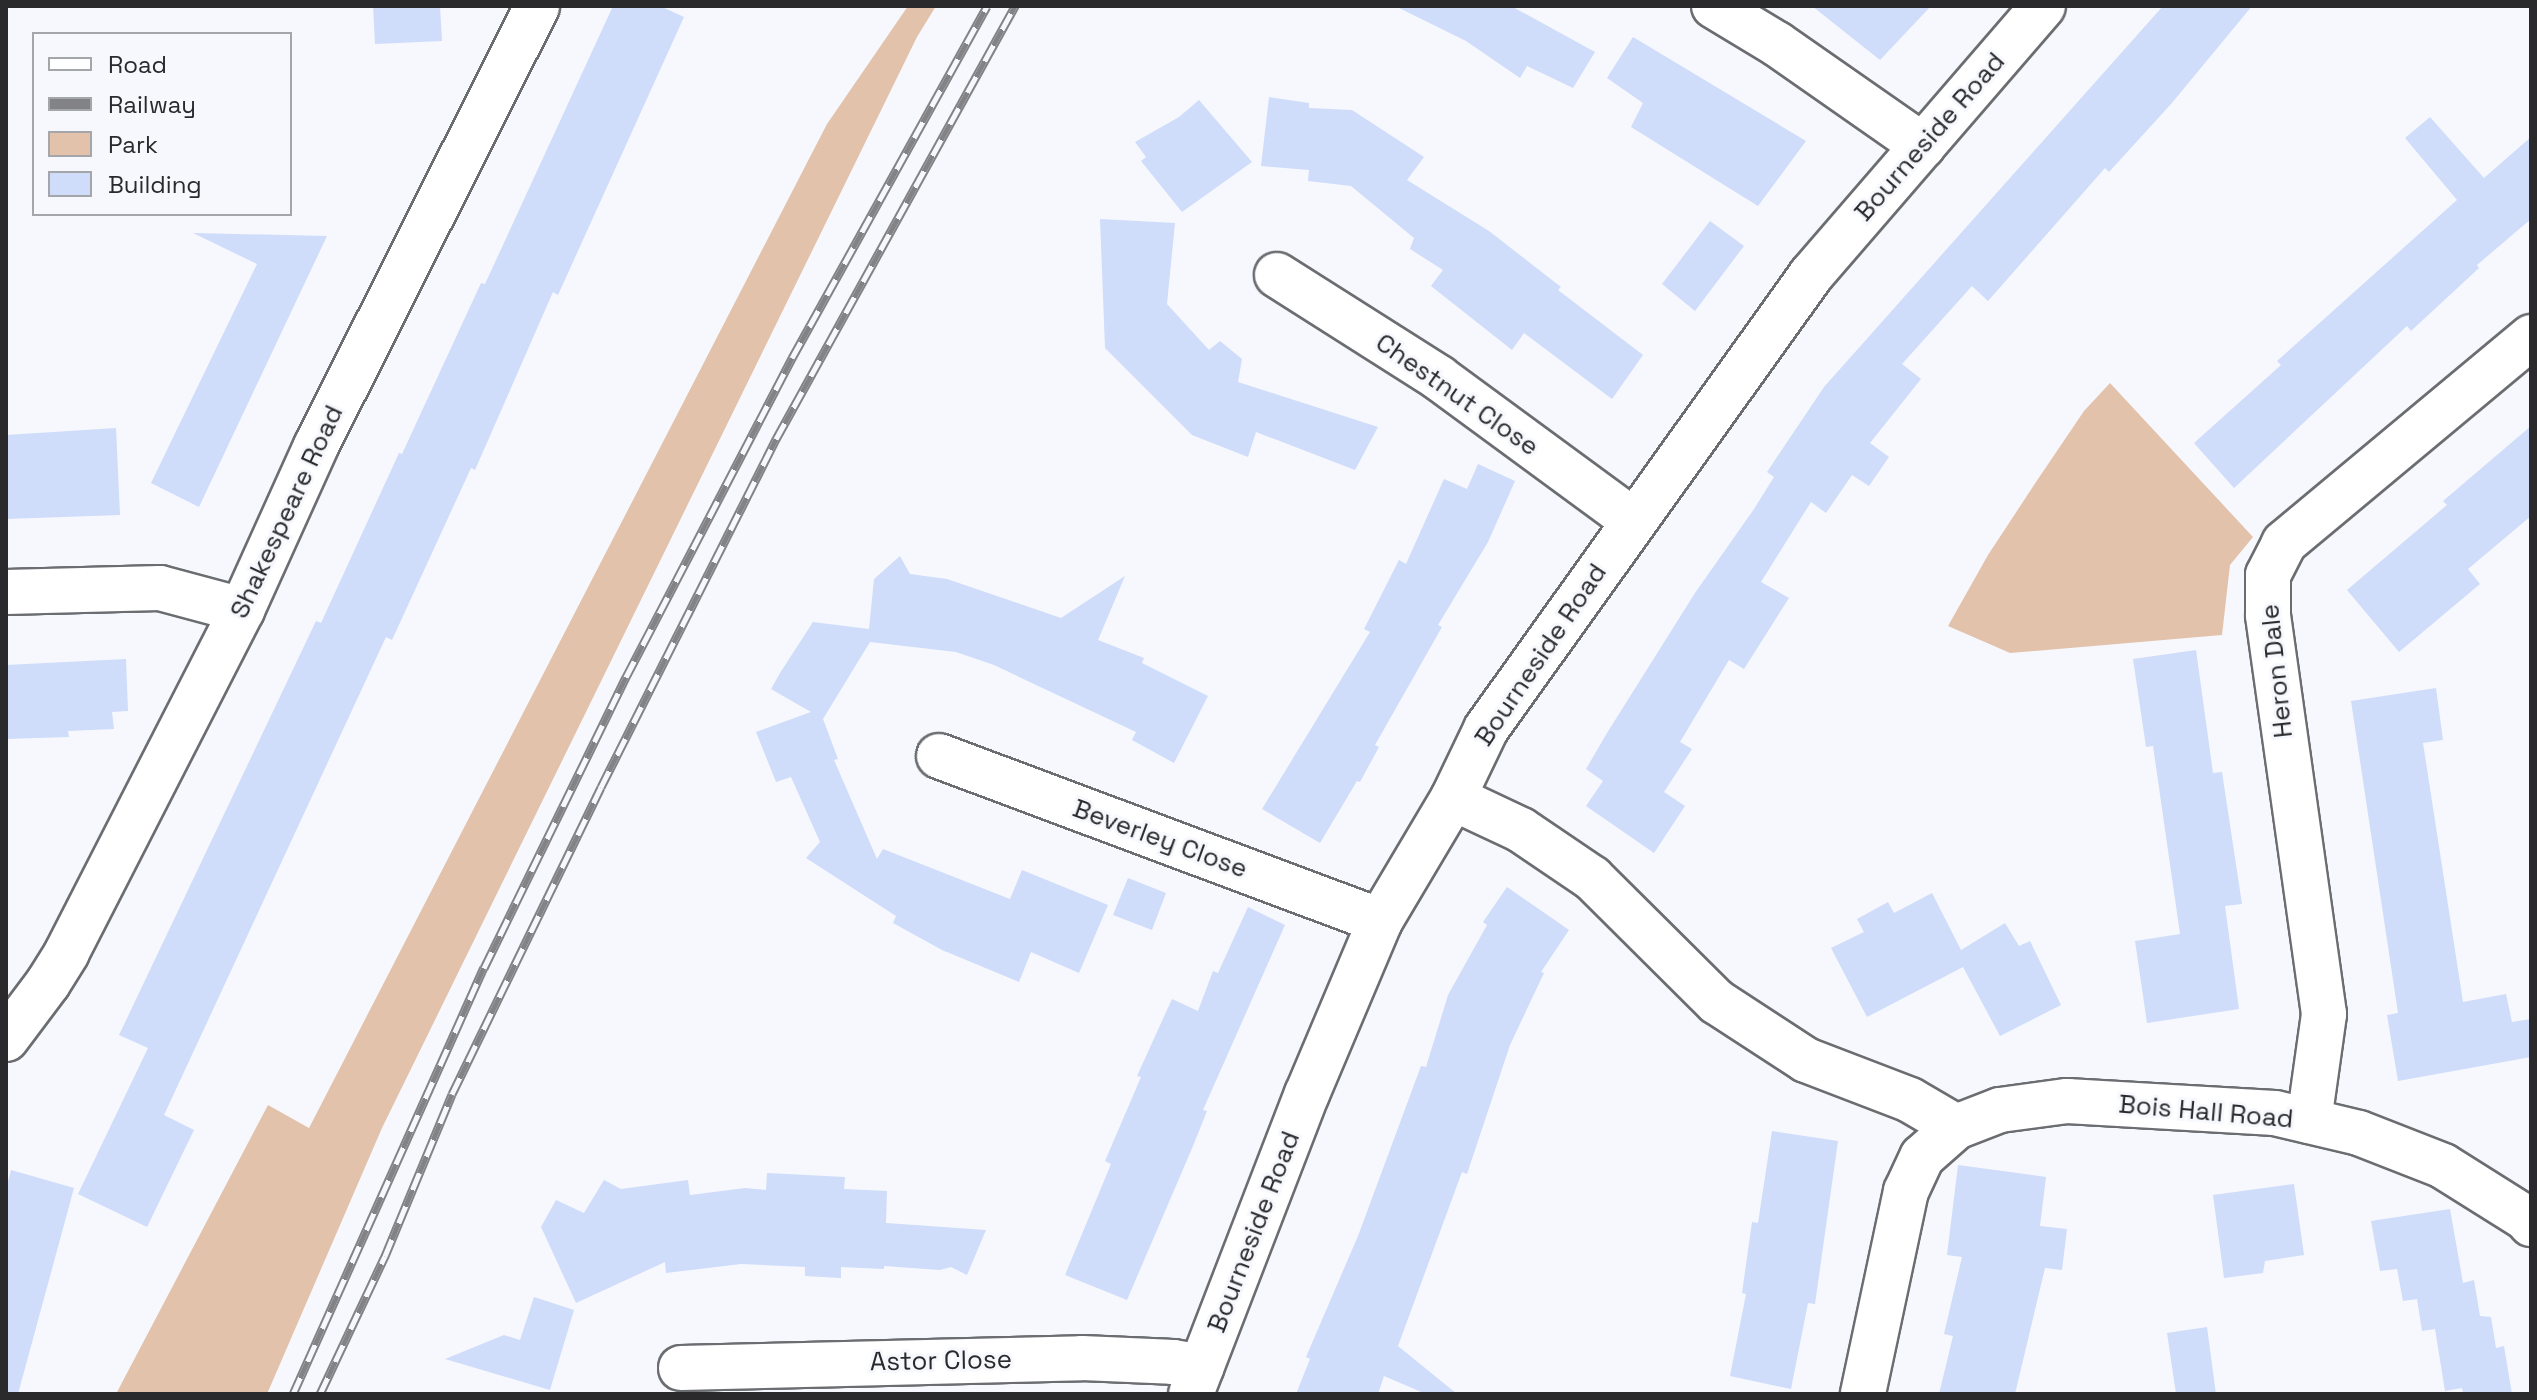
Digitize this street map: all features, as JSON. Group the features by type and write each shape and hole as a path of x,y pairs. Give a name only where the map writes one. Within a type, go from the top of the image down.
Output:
{"street":[{"name":"Shakespeare Road","path":"16,1026 67,952 242,610 316,446 537,6"},
{"path":"1714,6 1777,44 1923,146"},
{"name":"Bourneside Road","path":"1196,1380 1307,1094 1380,921 1453,798 1486,729 1811,275 2043,6"},
{"name":"Chestnut Close","path":"1277,275 1439,378 1634,521"},
{"name":"Heron Dale","path":"2309,1121 2324,1014 2270,631 2268,575 2284,543 2531,337"},
{"path":"6,592 160,588 242,610"},
{"name":"Beverley Close","path":"939,756 1380,921"},
{"path":"1453,798 1521,830 1592,878 1717,1002 1806,1060 1910,1100 1956,1127 1922,1157 1906,1191 1863,1394"},
{"name":"Bois Hall Road","path":"1956,1127 2000,1110 2067,1101 2275,1113 2359,1133 2443,1166 2531,1224"},
{"name":"Astor Close","path":"681,1368 1082,1358 1173,1362 1196,1380"}],"green space":[{"path":"908,6 936,6 917,37 382,1128 267,1394 116,1394 268,1105 309,1128 827,124"},
{"path":"2110,383 2253,537 2230,565 2222,635 2010,653 1948,626 1988,555 2038,479 2084,411"}],"building":[{"path":"373,6 440,6 442,41 375,44"},
{"path":"613,6 660,6 684,17 558,295 553,292 475,470 471,468 392,640 386,637 164,1115 194,1130 147,1227 78,1194 148,1048 119,1035 316,621 321,623 481,283 485,284"},
{"path":"1395,6 1511,6 1595,52 1573,88 1527,66 1520,78 1466,41"},
{"path":"1812,6 1931,6 1880,60"},
{"path":"2163,6 2252,6 2171,104 2109,172 2105,168 1988,301 1972,286 1902,364 1921,379 1870,443 1889,457 1869,486 1852,475 1826,513 1811,502 1761,582 1789,598 1744,669 1729,660 1680,742 1692,749 1664,792 1685,806 1654,853 1586,806 1603,781 1586,769 1607,733 1695,593 1754,509 1774,477 1767,472 1824,387"},
{"path":"1633,37 1806,141 1758,206 1631,127 1643,103 1607,78"},
{"path":"1269,97 1309,103 1309,108 1352,110 1424,157 1407,180 1489,231 1561,287 1558,290 1643,355 1612,399 1524,333 1512,350 1431,286 1443,270 1410,249 1414,238 1351,186 1308,181 1309,170 1261,166"},
{"path":"1199,100 1252,162 1182,212 1141,161 1146,157 1135,142 1179,117"},
{"path":"2430,117 2484,178 2531,137 2531,219 2477,265 2479,268 2411,331 2407,326 2234,488 2194,443 2281,365 2277,361 2457,200 2405,138"},
{"path":"1100,219 1175,223 1167,304 1209,350 1220,341 1242,359 1238,382 1378,427 1355,470 1256,432 1248,457 1192,435 1105,348"},
{"path":"1710,221 1744,246 1695,311 1662,284"},
{"path":"193,233 327,236 199,507 151,483 257,264"},
{"path":"2531,426 2531,516 2468,569 2480,584 2399,652 2347,590 2447,505 2443,501"},
{"path":"116,428 120,515 6,519 6,435"},
{"path":"1478,464 1515,481 1488,542 1438,625 1442,627 1375,745 1379,747 1320,843 1262,809 1370,632 1364,629 1399,560 1406,564 1444,479 1467,489"},
{"path":"900,556 910,574 947,579 1061,618 1125,576 1098,640 1144,658 1142,663 1208,696 1174,763 1132,740 1136,732 994,665 956,652 870,642 823,719 838,759 834,760 877,859 883,849 1010,899 1022,870 1108,905 1079,973 1031,952 1019,982 942,950 893,923 896,916 806,858 820,842 791,777 776,782 756,732 811,712 771,689 780,673 813,622 869,629 874,579"},
{"path":"2196,650 2213,773 2222,772 2242,904 2225,906 2239,1009 2147,1023 2135,941 2180,934 2153,746 2146,747 2133,659"},
{"path":"126,659 128,711 112,712 114,729 68,731 69,737 6,739 6,665"},
{"path":"2436,688 2443,740 2423,743 2463,1002 2506,994 2512,1022 2531,1019 2531,1057 2398,1081 2387,1015 2398,1013 2351,701"},
{"path":"1128,878 1166,893 1152,930 1113,915"},
{"path":"1507,887 1569,930 1541,972 1544,973 1510,1045 1467,1174 1462,1172 1398,1346 1457,1394 1426,1394 1384,1376 1378,1394 1296,1394 1310,1359 1306,1357 1358,1236 1421,1066 1426,1067 1448,995 1487,925 1483,922"},
{"path":"1932,893 1961,950 2005,923 2019,946 2030,941 2061,1005 2000,1036 1963,967 1867,1017 1831,948 1864,932 1857,919 1888,902 1894,913"},
{"path":"1248,907 1285,925 1203,1110 1207,1111 1127,1300 1065,1275 1111,1164 1105,1161 1141,1077 1137,1076 1172,999 1198,1011 1213,971 1218,973"},
{"path":"1772,1131 1838,1141 1815,1304 1808,1303 1791,1389 1730,1376 1746,1294 1742,1293 1752,1222 1758,1223"},
{"path":"1958,1165 2046,1177 2040,1226 2067,1229 2062,1270 2045,1268 2015,1394 1939,1394 1953,1336 1944,1334 1962,1257 1947,1255"},
{"path":"11,1170 74,1188 18,1394 6,1394 6,1189"},
{"path":"767,1173 845,1177 844,1189 887,1191 886,1223 986,1230 967,1275 951,1267 940,1270 841,1267 841,1278 805,1276 805,1267 741,1264 666,1273 665,1262 576,1303 541,1227 556,1200 584,1213 604,1180 621,1189 688,1180 690,1195 745,1188 766,1190"},
{"path":"2294,1184 2304,1255 2265,1261 2263,1273 2224,1278 2213,1195"},
{"path":"2450,1209 2463,1283 2474,1280 2480,1316 2491,1317 2496,1348 2504,1346 2512,1394 2463,1394 2462,1388 2445,1391 2435,1329 2422,1331 2417,1299 2403,1301 2397,1269 2380,1271 2371,1221"},
{"path":"534,1297 574,1310 550,1390 445,1359 504,1335 520,1340"},
{"path":"2207,1327 2216,1394 2176,1394 2167,1333"}],"railway":[{"path":"293,1394 484,968 626,677 792,358 987,6"},
{"path":"320,1394 385,1256 452,1094 601,787 776,439 1015,6"}]}
